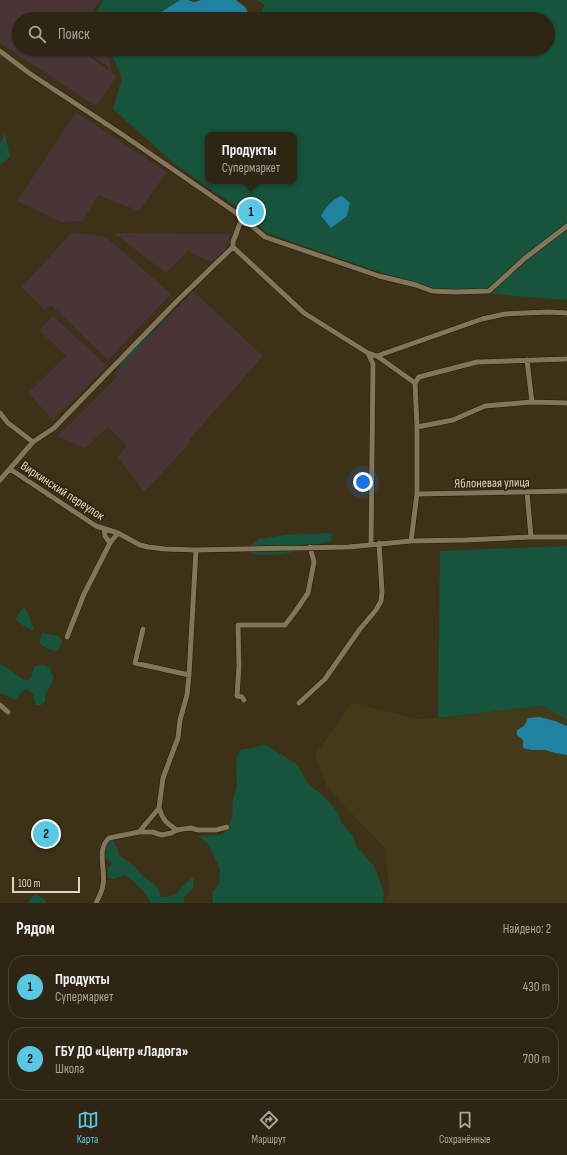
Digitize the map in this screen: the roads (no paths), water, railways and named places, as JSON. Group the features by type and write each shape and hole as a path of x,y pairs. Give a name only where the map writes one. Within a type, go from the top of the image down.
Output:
{"street":[{"path":"0,51 29,73 235,212 265,237 380,276 416,285 432,291 489,291 524,259 567,226"},
{"path":"0,480 33,442 54,428 176,302 233,247 233,242 242,218"},
{"path":"233,247 304,313 368,353 376,356 415,382"},
{"path":"376,356 482,319 505,314 548,312 567,313"},
{"path":"368,353 373,364 371,544"},
{"path":"411,540 417,494 415,382 419,378 477,362 567,359"},
{"path":"527,360 532,402"},
{"path":"417,427 453,420 486,406 532,402 567,403"},
{"name":"Виркинский переулок","path":"0,413 8,423 33,442"},
{"name":"Виркинский переулок","path":"10,469 96,526 118,533 140,545 148,547 196,550 348,547 411,540 567,537"},
{"name":"Яблоневая улица","path":"417,494 567,491"},
{"path":"527,492 531,537"},
{"path":"104,529 105,536 110,543"},
{"path":"66,637 84,594 110,543 118,533"},
{"path":"299,703 325,680 381,601 382,592 379,543"},
{"path":"244,700 242,697 237,696 239,666 238,625 285,625 296,612 308,593 314,562 310,547"},
{"path":"177,830 167,824 162,818 159,808 163,778 178,738 180,720 187,695 196,550"},
{"path":"143,629 135,663 189,675"},
{"path":"0,705 8,712"},
{"path":"139,832 159,808"},
{"path":"96,903 104,884 103,845 109,838 139,832 152,832 162,835 177,830 191,828 198,830 216,830 227,826"}],"water":[{"path":"180,0 194,2 201,0 236,0 245,7 248,12 161,12"},
{"path":"342,196 350,203 347,216 331,228 321,216 335,199"},
{"path":"540,717 567,726 567,755 545,750 523,748 523,740 517,735 517,730 524,726 528,718"}],"place":[{"name":"Продукты","path":"251,212"},
{"name":"ГБУ ДО «Центр «Ладога»","path":"46,834"}]}
